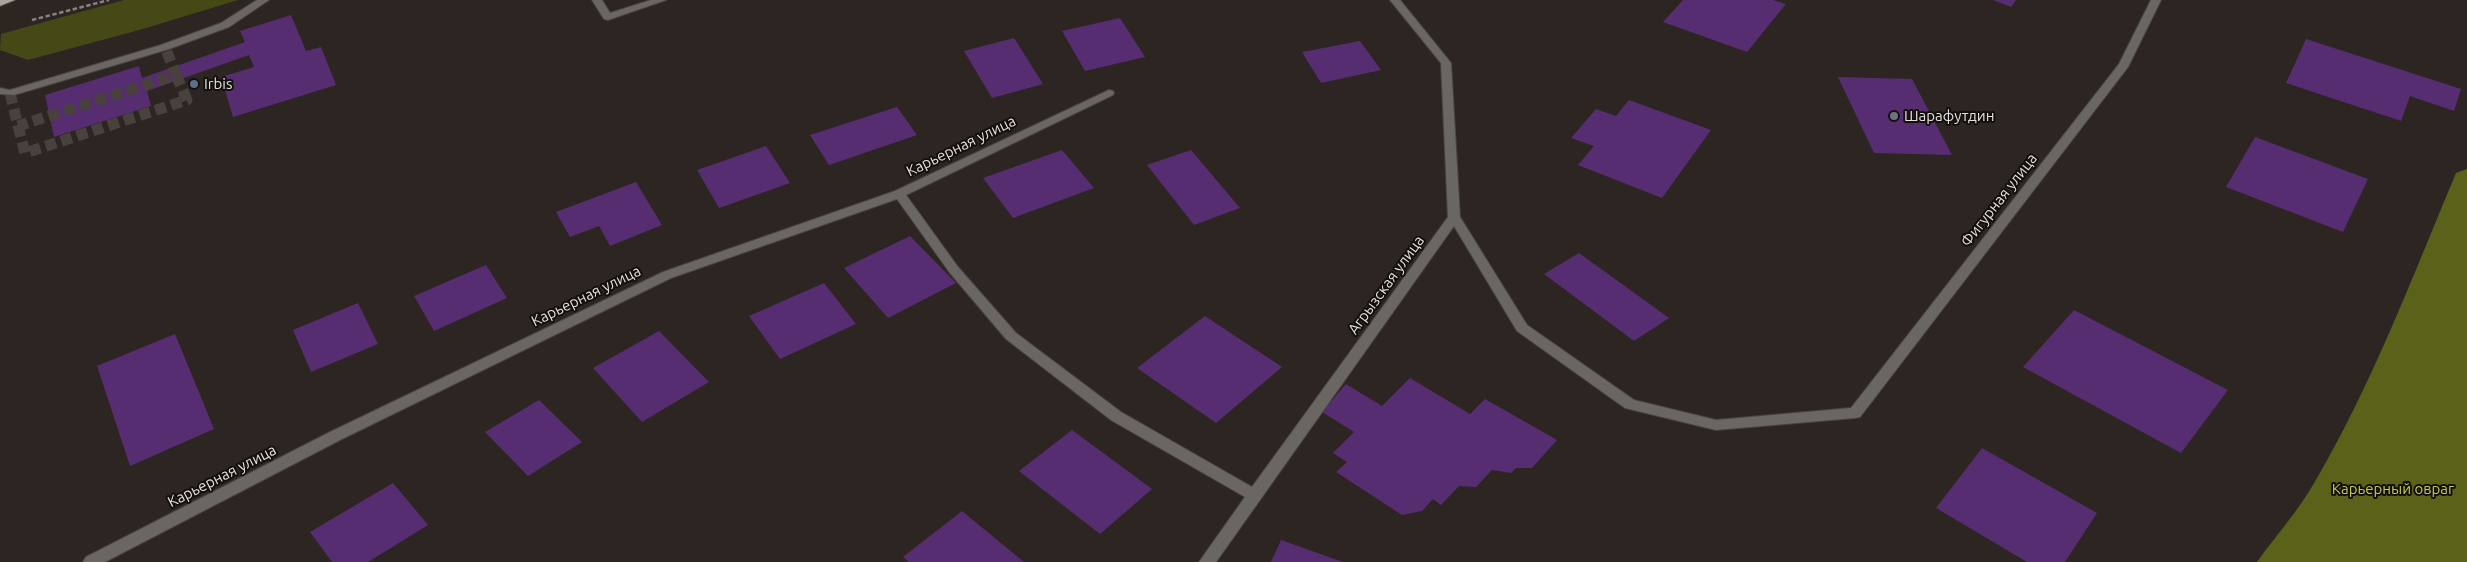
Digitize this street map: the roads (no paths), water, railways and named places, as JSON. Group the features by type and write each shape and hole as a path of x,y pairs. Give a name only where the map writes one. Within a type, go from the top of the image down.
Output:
{"main road":[{"path":"0,3 10,0"}],"street":[{"path":"0,91 10,93 165,47 225,25 264,0"},
{"path":"596,0 608,17 661,0"},
{"path":"1395,0 1446,63 1454,217"},
{"name":"Фигурная улица","path":"1454,217 1522,328 1630,404 1716,425 1855,413 2124,65 2156,0"},
{"name":"Карьерная улица","path":"92,562 335,436 667,275 899,194 1109,93"},
{"path":"899,194 954,270 1011,336 1116,416 1255,496"},
{"name":"Агрызская улица","path":"1207,562 1454,217"}],"tunnel":[{"path":"165,47 176,75"},
{"path":"18,126 25,153 187,100 176,75"},
{"path":"18,126 176,75"},
{"path":"10,93 18,126"}],"place":[{"name":"Irbis","path":"194,84"},
{"name":"Шарафутдин","path":"1894,116"}],"park label":[{"name":"Карьерный овраг","path":"2393,489"}]}
